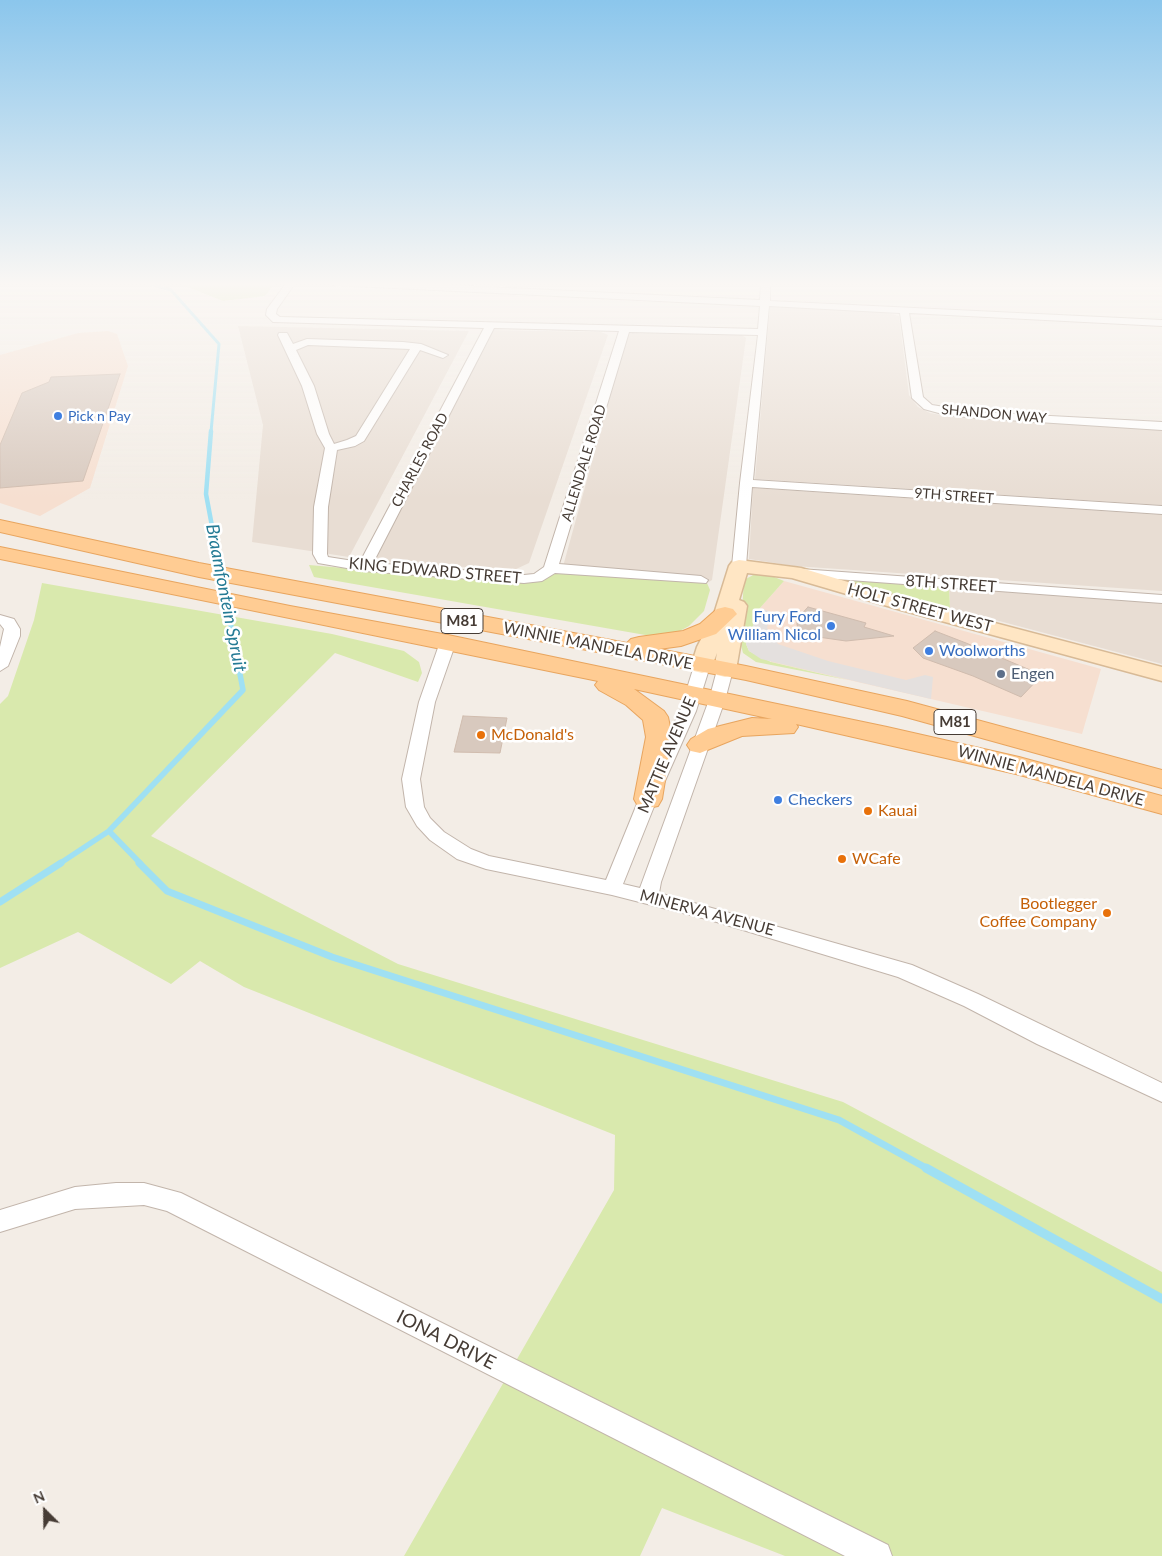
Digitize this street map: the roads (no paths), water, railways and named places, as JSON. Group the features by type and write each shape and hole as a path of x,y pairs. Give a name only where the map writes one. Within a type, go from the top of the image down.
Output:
{"main road":[{"name":"WINNIE MANDELA DRIVE","path":"0,526 158,562 714,668 907,710 1162,779"},
{"name":"WINNIE MANDELA DRIVE","path":"0,553 187,590 290,613 448,642 952,750 1162,805"},
{"path":"587,645 657,643 681,639 708,629 725,614"},
{"path":"577,670 635,700 655,717 659,737 648,799"},
{"path":"700,745 718,735 752,726 825,729 952,750"}],"street":[{"path":"293,355 311,393 323,434 331,448 351,443 360,438 412,355"},
{"name":"CHARLES ROAD","path":"364,567 475,355"},
{"name":"ALLENDALE ROAD","path":"551,568 617,355"},
{"name":"MATTIE AVENUE","path":"649,897 651,882 700,745 705,698 737,602 746,483 760,355"},
{"name":"SHANDON WAY","path":"911,355 918,398 928,407 976,415 1162,426"},
{"name":"KING EDWARD STREET","path":"331,448 321,507 320,554 326,562 512,580 536,578 546,574 551,568"},
{"name":"9TH STREET","path":"746,483 1162,510"},
{"name":"MATTIE AVENUE","path":"612,888 648,799 705,698 714,668 708,647 725,614 739,566"},
{"name":"8TH STREET","path":"739,566 794,572 1162,599"},
{"path":"551,568 701,580"},
{"name":"HOLT STREET WEST","path":"794,572 908,606 1162,674"},
{"path":"0,619 9,622 12,629 12,636 0,666"},
{"name":"MINERVA AVENUE","path":"448,642 427,702 411,779 415,808 423,822 438,836 464,854 710,913 905,971 972,1000 1044,1038 1162,1093"},
{"name":"IONA DRIVE","path":"0,1221 75,1198 116,1194 144,1194 172,1202 877,1556"}],"waterway":[{"name":"Braamfontein Spruit","path":"211,432 218,355"},
{"name":"Braamfontein Spruit","path":"211,431 206,494 230,623"},
{"name":"Braamfontein Spruit","path":"109,831 243,690 230,621"},
{"name":"Braamfontein Spruit","path":"59,864 109,831"},
{"path":"109,831 141,864"},
{"name":"Braamfontein Spruit","path":"0,902 61,863"},
{"path":"139,863 167,891 332,957 839,1120 928,1169"},
{"path":"926,1168 1162,1299"}],"place":[{"name":"Pick n Pay","path":"58,416"},
{"name":"Fury Ford William Nicol","path":"831,626"},
{"name":"Woolworths","path":"929,651"},
{"name":"Engen","path":"1001,674"},
{"name":"McDonald's","path":"481,735"},
{"name":"Checkers","path":"778,800"},
{"name":"Kauai","path":"868,811"},
{"name":"WCafe","path":"842,859"},
{"name":"Bootlegger Coffee Company","path":"1107,913"}]}
